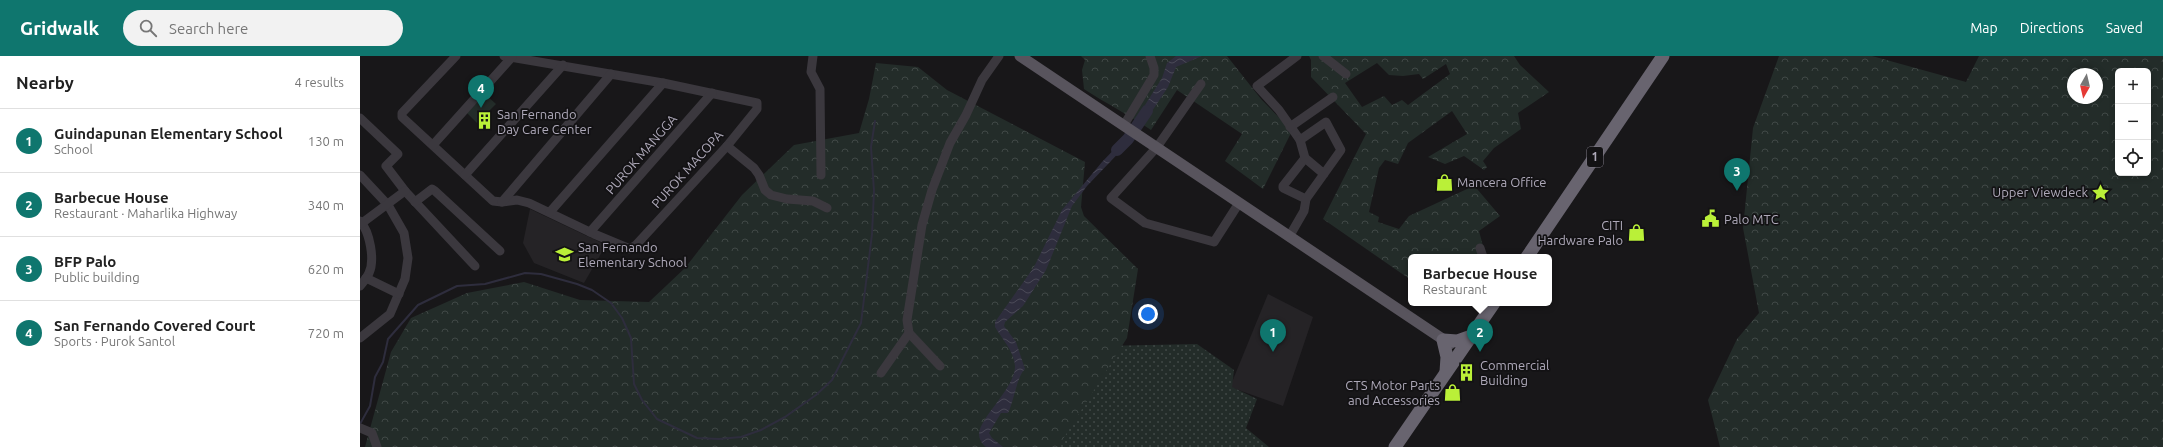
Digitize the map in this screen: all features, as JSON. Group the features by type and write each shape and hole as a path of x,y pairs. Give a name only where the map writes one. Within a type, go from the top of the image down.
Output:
{"highway":[{"name":"1","path":"1529,254 1661,57"},
{"path":"1395,447 1492,306"},
{"path":"1446,372 1447,357 1443,340 1457,341 1471,336"}],"main road":[{"path":"1020,56 1460,352"}],"street":[{"path":"456,56 402,113 402,117 493,201 502,202 517,200 550,212 590,232"},
{"path":"813,56 811,72 820,88 821,175"},
{"path":"940,366 910,333 907,320 923,221 932,190 950,143 966,115 982,80 999,56"},
{"path":"1126,126 1154,75 1154,68 1150,56"},
{"path":"1297,56 1257,86 1279,110 1300,140 1306,158 1324,174"},
{"path":"1323,56 1346,74"},
{"path":"433,145 508,57 563,65 712,93"},
{"path":"465,175 563,65"},
{"path":"502,202 611,74"},
{"path":"550,212 662,83"},
{"path":"1201,84 1157,147 1111,198 1146,223 1214,242 1239,203"},
{"name":"PUROK MACOPA","path":"590,232 630,249 636,245 727,146 757,109 757,102 712,93"},
{"name":"PUROK MANGGA","path":"590,232 712,93"},
{"path":"1290,127 1333,97"},
{"path":"360,118 398,154 386,166 405,191 475,266"},
{"path":"1289,237 1304,210 1306,199 1341,150 1326,122 1300,140"},
{"path":"727,146 754,168 765,190 771,195 786,199 814,201 827,208"},
{"path":"1306,158 1283,186 1283,188 1306,199"},
{"path":"360,175 388,205 404,233 408,258 405,279 390,314 360,338"},
{"path":"415,202 432,189 436,191 500,251"},
{"path":"360,286 370,272 372,253 361,222 388,205 405,191"},
{"path":"366,278 398,294"},
{"path":"881,373 910,333"},
{"path":"360,428 372,433 377,447"}],"shaded area":[{"name":"San Fernando Elementary School","path":"530,209 606,245 584,283 534,263 523,243"},
{"path":"1268,294 1313,317 1283,406 1230,387"}],"green space":[{"path":"1081,56 1227,56 1261,99 1292,131 1263,189 1225,161 1242,134 1177,90 1151,130 1084,89 1082,70 1085,60"},
{"path":"1309,56 1514,56 1520,65 1549,92 1518,113 1521,129 1494,148 1483,161 1487,167 1484,170 1464,156 1445,164 1428,157 1467,134 1452,111 1408,143 1398,164 1385,160 1379,168 1369,212 1379,217 1378,222 1399,229 1409,216 1467,189 1472,183 1500,216 1479,231 1485,254 1408,254 1408,278 1323,219 1366,134 1311,77 1311,60","holes":["1377,63 1389,75 1403,76 1419,74 1423,79 1446,64 1450,74 1408,105 1402,100 1392,105 1384,96 1362,107 1345,83"]},
{"path":"1779,56 1872,56 1966,82 1979,56 2163,56 2163,447 1720,447 1708,400 1737,339 1759,313 1743,228 1753,128"},
{"path":"876,63 918,67 947,90 1085,162 1081,207 1084,216 1138,269 1127,338 1058,447 365,447 391,352 411,318 467,293 524,282 580,300 649,302 685,268 742,195 794,145 859,133 869,99"},
{"path":"485,94 496,104 477,123 467,113"},
{"path":"1197,344 1234,370 1232,387 1257,399 1246,428 1269,447 1040,447 1101,346"}],"water":[{"path":"1176,56 1202,56 1176,67 1168,87 1142,126 1135,121 1162,78 1167,63"},
{"path":"1126,137 1131,140 1087,186 1072,206 1046,270 1023,306 1005,322 1004,326 1016,342 1025,369 1020,377 1008,413 1001,413 989,433 992,438 1003,447 986,447 982,443 979,434 981,427 1010,383 1014,374 1015,366 1007,345 995,327 995,322 1034,267 1062,210 1102,162"}],"waterway":[{"path":"1117,150 1128,139 1147,111"},
{"path":"360,424 370,406 375,377 383,362 388,339 418,305 457,286 485,284 525,273 541,274 577,284 592,290 611,303 622,318 631,338 634,384 642,400 657,419 697,438 719,439 741,437 761,430 785,417 816,395 832,380 861,323 872,234 874,191 871,147 875,121"}],"place":[{"name":"San Fernando Covered Court","path":"481,108"},
{"name":"San Fernando Day Care Center","path":"484,121"},
{"name":"Mancera Office","path":"1444,182"},
{"name":"BFP Palo","path":"1737,191"},
{"name":"Upper Viewdeck","path":"2101,192"},
{"name":"Palo MTC","path":"1711,219"},
{"name":"CITI Hardware Palo","path":"1636,232"},
{"name":"San Fernando Elementary School","path":"565,254"},
{"name":"Guindapunan Elementary School","path":"1273,352"},
{"name":"Barbecue House","path":"1480,352"},
{"name":"Commercial Building","path":"1467,372"},
{"name":"CTS Motor Parts and Accessories","path":"1453,392"}]}
